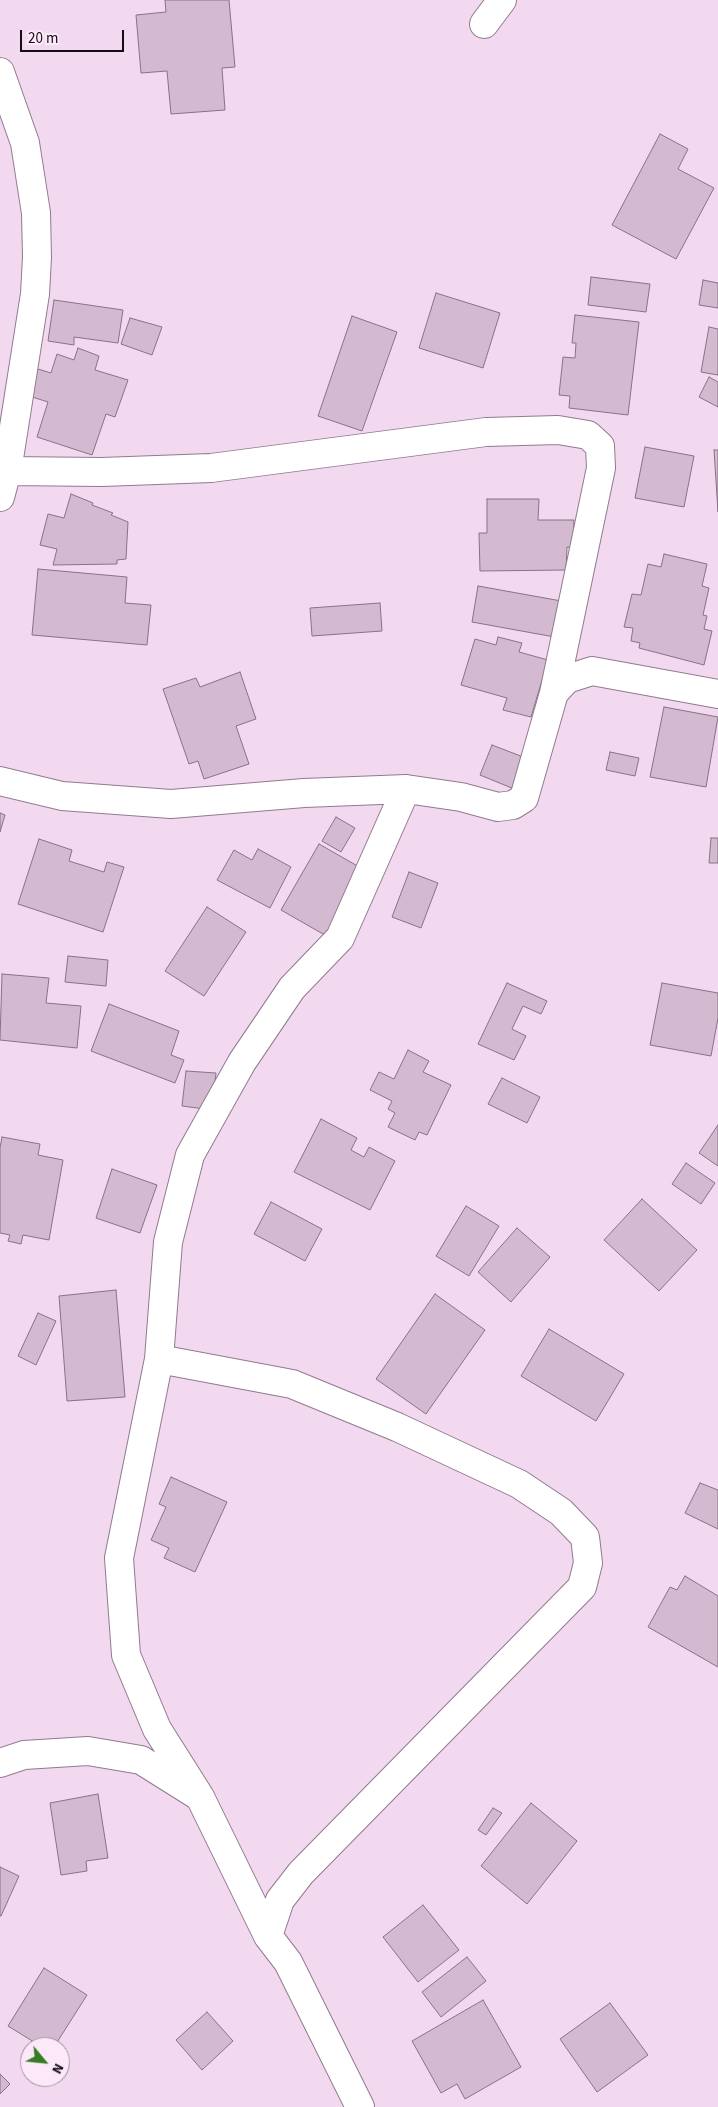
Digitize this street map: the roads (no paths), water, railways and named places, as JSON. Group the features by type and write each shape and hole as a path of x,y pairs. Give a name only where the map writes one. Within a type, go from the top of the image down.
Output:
{"street":[{"path":"484,24 502,0"},
{"path":"0,72 25,143 36,212 37,257 35,294 7,471 0,497"},
{"path":"0,781 62,796 171,804 304,794 406,789 461,797 498,807 513,805 524,798 554,693 601,468 600,446 588,435 558,430 486,432 211,468 102,472 7,471"},
{"path":"554,693 567,679 592,671 718,694"},
{"path":"360,2107 288,1962 268,1936 200,1796 157,1729 126,1655 119,1558 159,1359 168,1242 190,1155 242,1062 292,988 340,938 406,789"},
{"path":"159,1359 292,1384 397,1427 519,1484 561,1512 585,1538 588,1564 582,1587 301,1873 280,1900 268,1936"},
{"path":"0,1763 33,1754 88,1751 141,1760 200,1796"}]}
